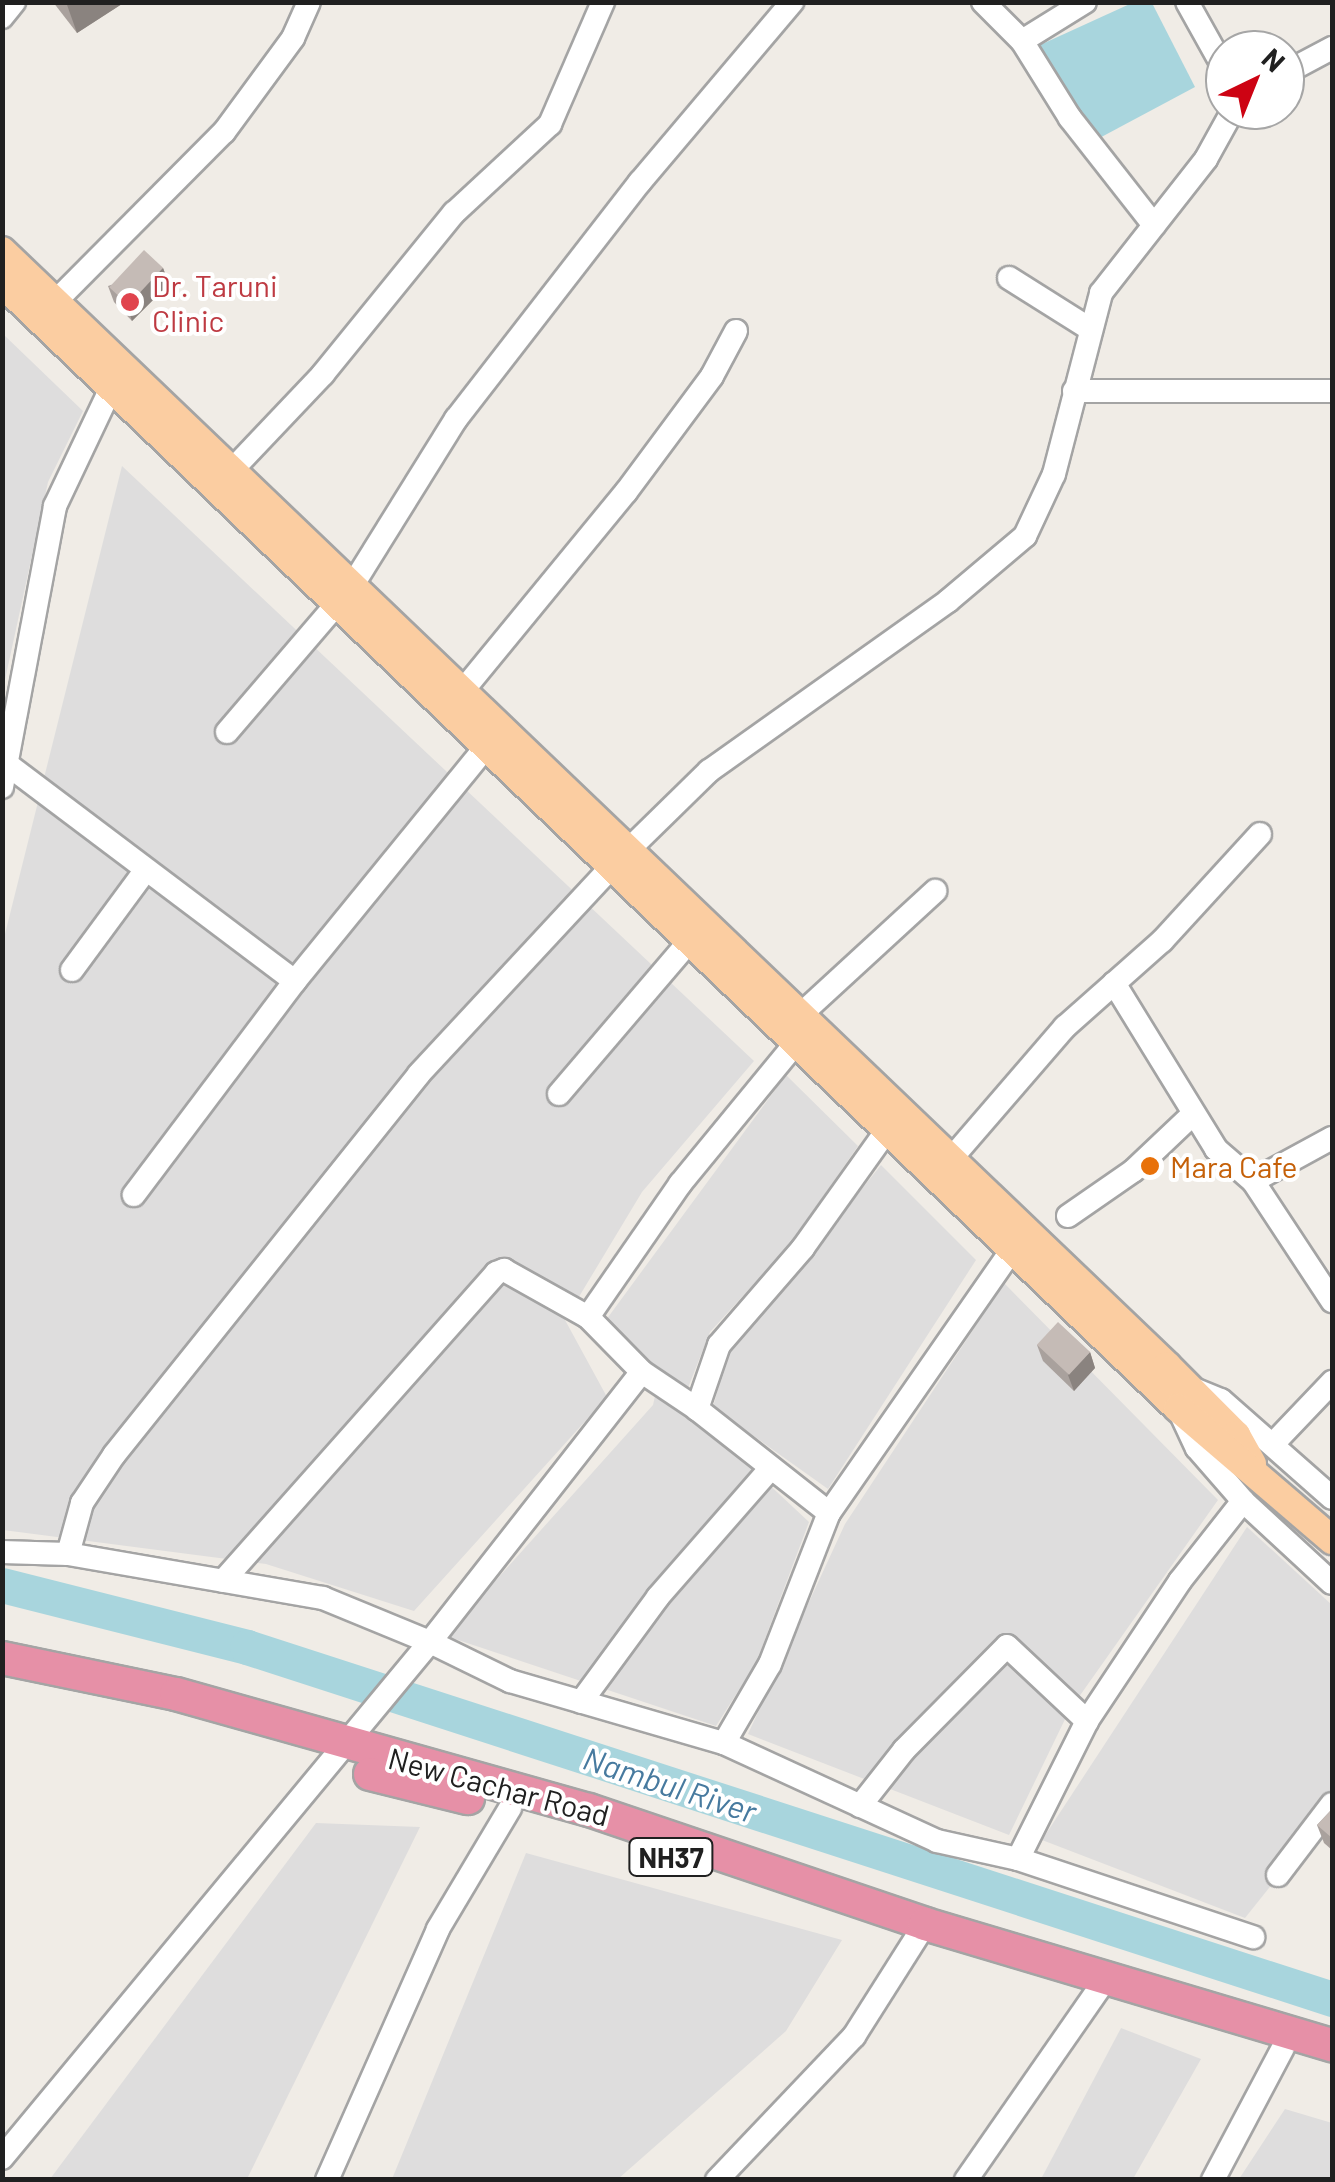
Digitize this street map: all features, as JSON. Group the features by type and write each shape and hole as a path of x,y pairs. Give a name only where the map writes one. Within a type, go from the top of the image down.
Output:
{"highway":[{"name":"New Cachar Road","path":"2,1658 176,1694 510,1808 920,1932 1332,2064"},
{"name":"New Cachar Road","path":"2,1679 345,1751 644,1826 920,1932 1332,2044"}],"main road":[{"path":"2,250 112,386 460,694 493,739"},
{"path":"2,283 48,309 233,469 346,594 796,1031 894,1121 1013,1248 1183,1397"},
{"path":"894,1121 950,1160 1210,1424 1332,1540"}],"street":[{"path":"2,17 14,2"},
{"path":"48,309 224,132 293,38 309,2"},
{"path":"233,469 324,374 454,214 550,124 604,2"},
{"path":"227,732 346,594 456,420 640,182 792,2"},
{"path":"983,2 1022,41 1070,118 1154,225"},
{"path":"1022,41 1085,2"},
{"path":"1187,2 1205,34"},
{"path":"1305,62 1332,48"},
{"path":"68,1554 82,1503 114,1455 419,1074 619,859 709,771 948,601 1026,536 1054,474 1100,293 1206,159 1222,130"},
{"path":"1010,278 1090,329"},
{"path":"460,694 626,492 712,376 736,331"},
{"path":"112,386 54,506 5,776 145,871 295,981"},
{"path":"1074,391 1332,391"},
{"path":"134,1195 295,981 493,739"},
{"path":"950,1160 1065,1028 1260,834"},
{"path":"72,970 145,871"},
{"path":"588,1317 680,1184 796,1031 935,891"},
{"path":"559,1094 696,933"},
{"path":"1114,983 1216,1149 1254,1182 1332,1301"},
{"path":"1068,1216 1133,1171 1193,1114"},
{"path":"697,1409 719,1345 803,1248 894,1121"},
{"path":"1254,1182 1332,1138"},
{"path":"724,1743 770,1664 829,1514 1013,1248"},
{"path":"222,1581 496,1273 504,1270 588,1317 642,1372 697,1409 829,1514"},
{"path":"2,2158 161,1961 345,1751 642,1372"},
{"path":"1273,1444 1332,1382"},
{"path":"1332,1498 1220,1400 1183,1397 1197,1448 1243,1501 1332,1584"},
{"path":"581,1702 658,1597 772,1468"},
{"path":"1018,1859 1086,1721 1180,1581 1243,1501"},
{"path":"2,1552 68,1554 323,1598 430,1642 510,1681 724,1743 937,1842 1018,1859 1253,1937"},
{"path":"860,1806 904,1750 1007,1646 1086,1721"},
{"path":"1278,1875 1332,1804"},
{"path":"327,2180 438,1929 510,1808"},
{"path":"717,2180 854,2036 920,1932"},
{"path":"966,2180 1098,1990"},
{"path":"1213,2180 1283,2048"}],"shaded area":[{"path":"3,334 83,411 48,482 3,689"},
{"path":"122,466 754,1061 642,1192 565,1320 607,1397 414,1611 266,1564 3,1530 3,942"},
{"path":"786,1075 858,1146 791,1243 710,1332 682,1403 809,1522 756,1663 716,1726 446,1636 653,1405 658,1383 606,1320"},
{"path":"881,1165 976,1260 828,1489 713,1407 727,1357"},
{"path":"1004,1283 1218,1500 1069,1711 1009,1835 748,1734 845,1524"},
{"path":"1247,1527 1332,1605 1332,1809 1245,1918 1042,1840"},
{"path":"316,1823 420,1827 247,2179 50,2179"},
{"path":"526,1853 842,1940 786,2031 618,2179 392,2179"},
{"path":"1121,2028 1201,2059 1133,2179 1041,2179"},
{"path":"1285,2109 1332,2123 1332,2179 1239,2179"}],"water":[{"path":"1132,3 1152,3 1195,87 1092,142 1040,45"}],"building":[{"path":"144,250 163,268 128,305 109,287"},
{"path":"1058,1322 1090,1352 1069,1375 1037,1345"},
{"path":"1332,1809 1332,1838 1317,1825"}],"waterway":[{"name":"Nambul River","path":"2,1585 247,1647 1332,1999"}],"place":[{"name":"Dr. Taruni Clinic","path":"130,302"},
{"name":"Mara Cafe","path":"1150,1166"}]}
